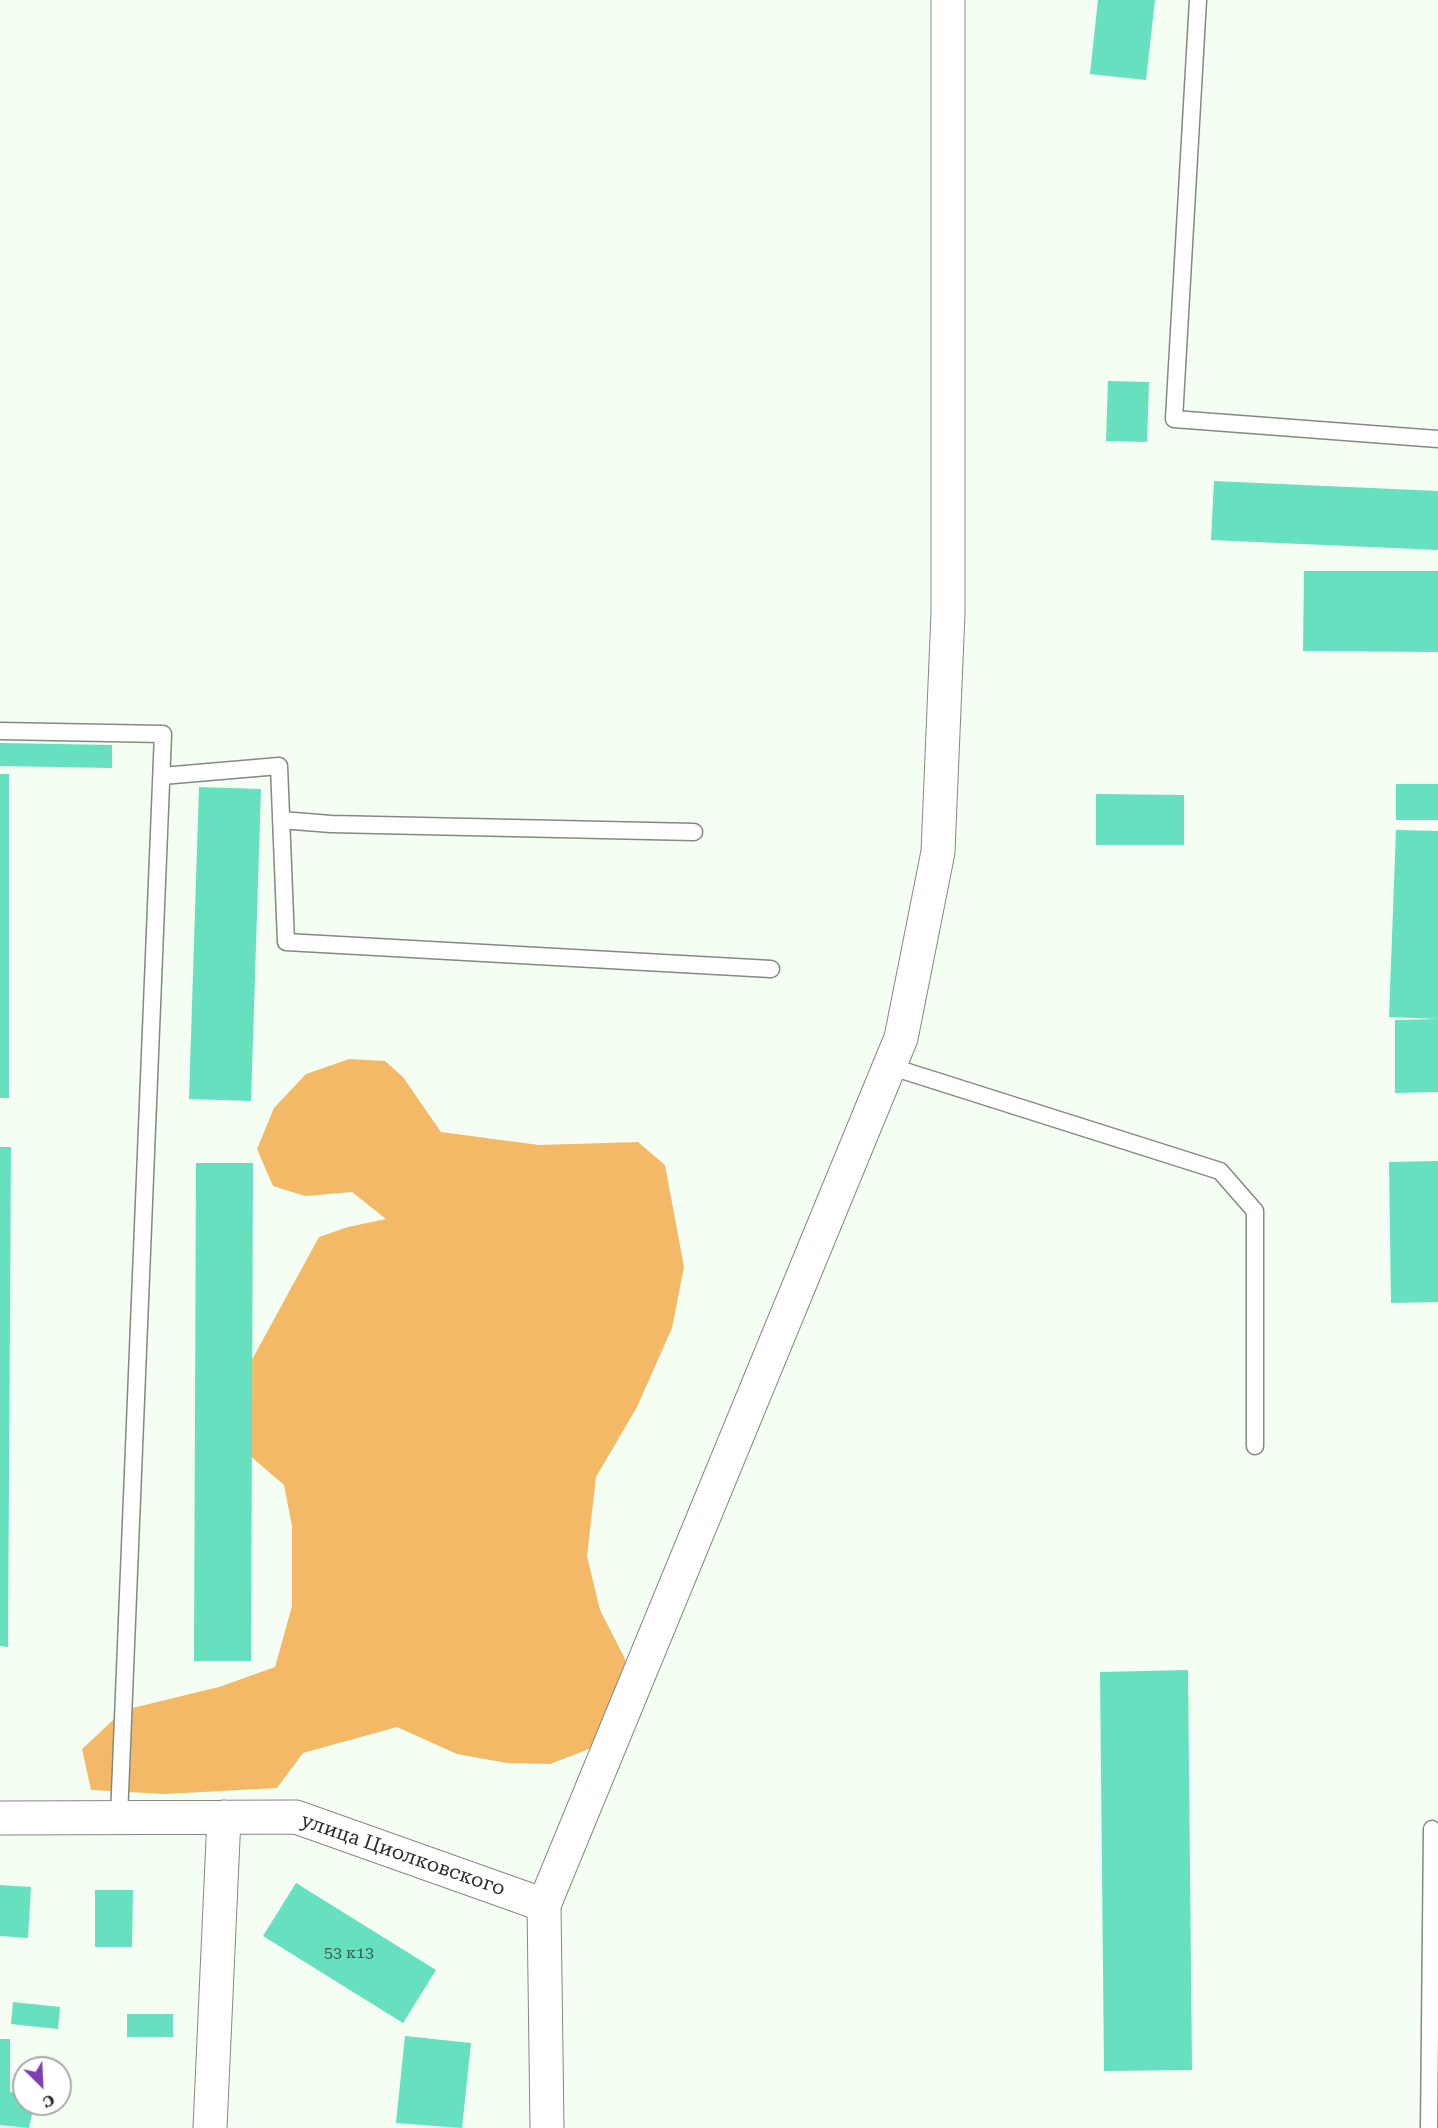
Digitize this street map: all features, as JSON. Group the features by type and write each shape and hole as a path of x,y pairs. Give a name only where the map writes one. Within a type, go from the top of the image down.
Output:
{"street":[{"path":"547,2128 544,1905 901,1038 938,852 948,613 948,0"},
{"path":"210,2128 224,1817"},
{"name":"улица Циолковского","path":"0,1818 296,1817 544,1905"}],"lane":[{"path":"1198,0 1174,419 1438,439"},
{"path":"0,731 163,734 119,1817"},
{"path":"162,776 279,766 286,942 771,969"},
{"path":"281,820 330,824 693,832"},
{"path":"890,1066 1220,1171 1255,1210 1255,1446"},
{"path":"1429,2128 1432,1829"}],"shaded area":[{"path":"349,1059 385,1061 403,1077 441,1132 539,1145 638,1142 665,1165 684,1267 672,1328 637,1407 596,1477 587,1556 600,1610 625,1659 629,1698 589,1749 550,1764 507,1763 457,1754 397,1727 303,1753 277,1788 165,1794 91,1790 82,1749 124,1710 219,1687 275,1667 292,1606 292,1526 284,1485 241,1448 237,1387 319,1237 348,1227 386,1219 352,1192 305,1196 273,1186 257,1149 274,1108 306,1074"}],"building":[{"path":"1098,0 1155,0 1146,80 1090,74"},
{"path":"1108,381 1149,382 1147,442 1106,441"},
{"path":"1214,481 1438,491 1438,550 1211,540"},
{"path":"1304,571 1438,571 1438,652 1303,651"},
{"path":"0,743 112,745 112,768 0,766"},
{"path":"0,774 9,774 9,1098 0,1098"},
{"path":"1396,784 1438,784 1438,820 1396,820"},
{"path":"199,787 261,789 251,1101 189,1099"},
{"path":"1096,794 1184,795 1184,845 1096,845"},
{"path":"1396,830 1438,831 1438,1019 1389,1017"},
{"path":"1438,1019 1438,1092 1395,1093 1395,1020"},
{"path":"0,1147 11,1147 8,1647 0,1646"},
{"path":"1438,1161 1438,1302 1391,1303 1389,1162"},
{"path":"196,1163 253,1163 251,1661 194,1661"},
{"path":"1188,1670 1192,2070 1104,2071 1100,1672"},
{"path":"296,1883 436,1970 403,2023 263,1936"},
{"path":"0,1885 31,1887 28,1938 0,1936"},
{"path":"95,1890 133,1890 132,1947 95,1947"},
{"path":"13,2002 60,2007 58,2029 11,2024"},
{"path":"127,2014 173,2014 173,2037 127,2037"},
{"path":"405,2036 471,2043 462,2128 396,2123"},
{"path":"0,2039 10,2039 12,2116 32,2116 29,2128 0,2125"}]}
